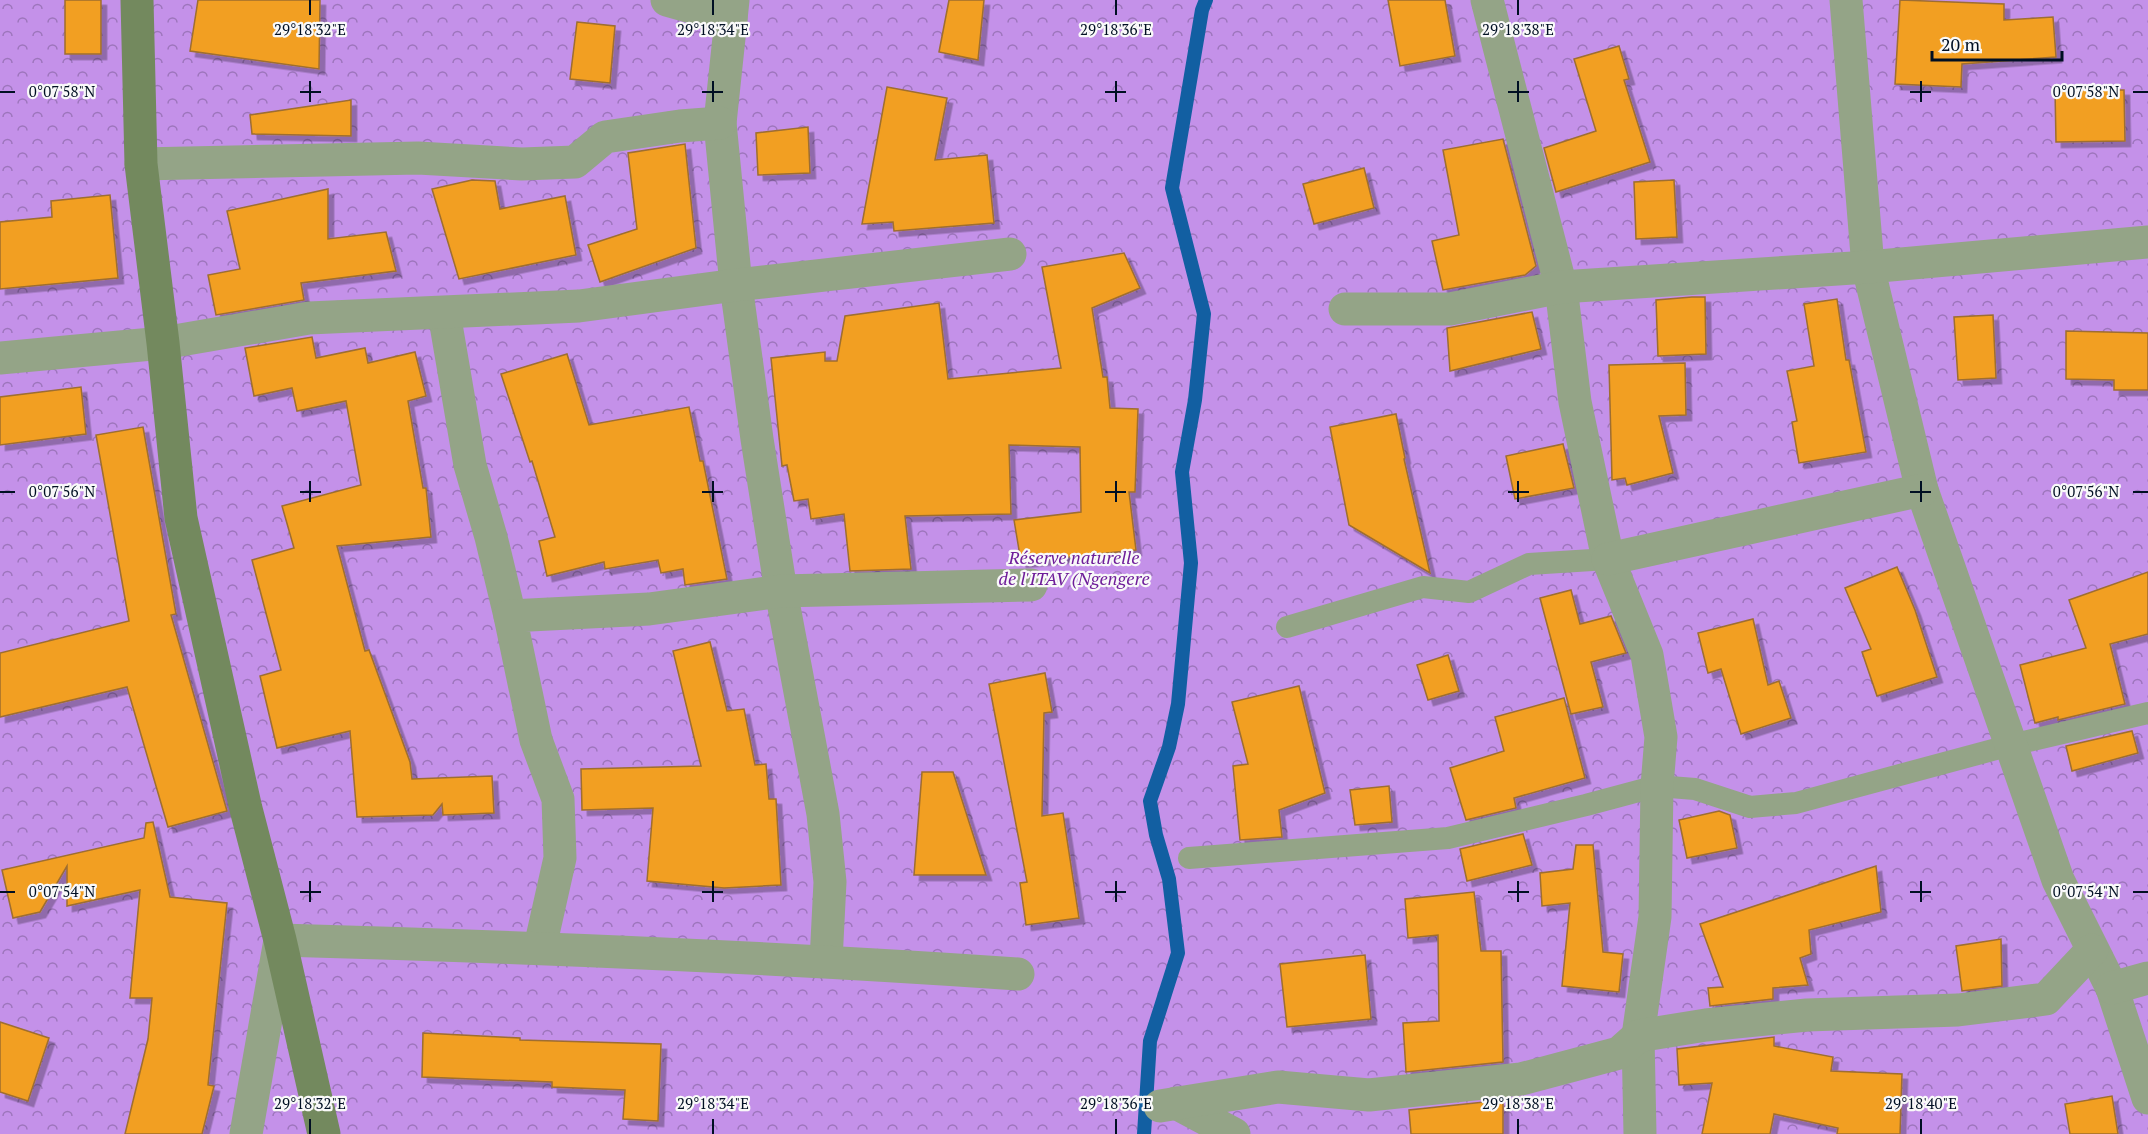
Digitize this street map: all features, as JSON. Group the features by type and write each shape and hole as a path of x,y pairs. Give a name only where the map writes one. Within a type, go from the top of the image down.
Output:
{"street":[{"path":"137,0 141,164 181,518 246,810 280,940 324,1134"},
{"path":"667,0 732,9 720,123 736,285 781,591 823,814 830,882 826,961"},
{"path":"1487,0 1561,287 1575,402 1608,559 1647,655 1661,738 1657,786 1655,917 1638,1036 1640,1134"},
{"path":"1846,0 1868,267 1922,490 2058,880 2112,988 2148,1098"},
{"path":"141,164 418,158 522,164 575,162 604,137 680,126 720,123"},
{"path":"1345,309 1450,309 1561,287 1868,267 2148,242"},
{"path":"0,358 163,343 309,318 579,306 736,285 1010,254"},
{"path":"444,313 471,465 492,537 536,740 558,799 560,858 540,947"},
{"path":"1608,559 1922,490"},
{"path":"510,616 649,609 781,591 1031,585"},
{"path":"280,940 540,947 826,961 1018,974"},
{"path":"246,1134 280,940"},
{"path":"1234,1134 1168,1105 1278,1087 1369,1095 1521,1079 1619,1053 1638,1036 1807,1015 1958,1010 2046,999 2092,950"},
{"path":"2112,988 2148,978"}],"lane":[{"path":"1287,627 1423,587 1468,592 1529,564 1608,559"},
{"path":"1190,858 1448,838 1657,786 1695,789 1750,807 1796,803 2011,745 2148,713"}],"green space":[{"name":"Réserve naturelle de l'ITAV (Ngengere","path":"0,0 2148,0 2148,1134 0,1134"}],"building":[{"path":"65,0 101,0 101,54 65,54"},
{"path":"198,0 320,0 319,69 190,51"},
{"path":"949,0 984,0 978,60 939,52"},
{"path":"1388,0 1445,0 1455,56 1400,66"},
{"path":"1900,0 2004,4 2004,20 2053,17 2056,57 1962,64 1961,87 1895,84"},
{"path":"577,22 615,26 610,83 570,79"},
{"path":"1619,46 1629,79 1624,80 1650,162 1556,192 1544,148 1596,131 1574,59"},
{"path":"887,87 947,98 935,160 987,155 994,223 894,231 893,222 862,224"},
{"path":"2055,90 2124,90 2125,141 2056,142"},
{"path":"351,100 351,136 252,134 250,115"},
{"path":"808,127 810,173 758,175 756,133"},
{"path":"1503,139 1536,266 1525,275 1443,290 1432,241 1459,235 1443,150"},
{"path":"685,144 696,248 600,282 588,245 637,229 628,153"},
{"path":"1364,168 1374,208 1314,224 1303,184"},
{"path":"472,180 495,181 500,209 565,196 576,255 459,279 432,189"},
{"path":"1674,180 1677,237 1636,239 1634,182"},
{"path":"328,189 328,239 386,232 396,271 301,283 304,300 216,315 208,275 240,269 227,211"},
{"path":"110,195 118,278 0,289 0,222 52,217 51,201"},
{"path":"1124,253 1140,288 1092,308 1103,377 1107,377 1110,408 1138,409 1135,492 1129,492 1136,550 1021,562 1014,520 1081,512 1080,447 1009,445 1011,514 905,516 911,569 850,571 844,514 811,519 808,499 794,501 787,465 782,466 771,358 825,352 825,361 837,361 845,316 939,303 948,379 1061,368 1042,267"},
{"path":"1705,297 1706,354 1658,356 1656,300"},
{"path":"1837,299 1846,360 1849,360 1866,452 1799,463 1792,422 1797,421 1787,371 1814,366 1804,304"},
{"path":"1532,312 1541,349 1450,371 1447,328"},
{"path":"1993,315 1996,378 1958,380 1954,317"},
{"path":"2066,331 2148,333 2148,390 2114,390 2114,380 2066,379"},
{"path":"312,337 316,358 365,348 368,363 415,352 426,396 408,401 423,488 426,488 431,537 337,546 365,651 369,650 410,762 412,779 492,776 494,813 443,815 442,804 433,815 357,817 350,731 277,748 260,676 281,670 252,560 294,548 282,506 361,485 346,401 297,411 292,388 254,396 245,348"},
{"path":"567,354 589,425 689,407 700,461 703,461 727,579 685,585 683,569 661,573 658,560 605,569 604,562 547,576 539,541 555,537 532,461 530,462 501,374"},
{"path":"1685,363 1686,415 1659,416 1673,473 1627,485 1625,478 1612,480 1609,365"},
{"path":"81,387 86,434 0,445 0,397"},
{"path":"1396,414 1430,573 1349,525 1330,427"},
{"path":"143,427 176,614 171,615 227,811 168,827 127,687 0,717 0,653 129,621 96,435"},
{"path":"1563,444 1574,488 1515,499 1506,456"},
{"path":"1897,567 1915,610 1937,677 1877,696 1862,652 1871,649 1845,588"},
{"path":"2148,572 2148,634 2110,644 2125,704 2058,720 2058,717 2035,723 2020,665 2086,648 2069,600"},
{"path":"1571,590 1580,624 1611,616 1626,653 1591,662 1603,707 1571,714 1540,598"},
{"path":"1753,619 1768,685 1779,681 1791,718 1741,734 1721,669 1708,673 1698,633"},
{"path":"710,642 727,711 744,709 755,765 766,764 769,799 776,799 781,885 724,888 647,881 653,808 582,810 581,769 701,766 673,651"},
{"path":"1448,655 1459,691 1428,700 1417,665"},
{"path":"1045,673 1052,712 1044,713 1042,816 1063,813 1079,918 1026,925 1020,883 1027,882 989,684"},
{"path":"1299,686 1325,793 1279,810 1282,837 1240,840 1233,766 1248,764 1232,702"},
{"path":"1564,698 1585,778 1514,798 1516,808 1466,820 1450,768 1504,751 1495,717"},
{"path":"2132,731 2138,753 2072,771 2066,746"},
{"path":"922,772 953,772 986,875 914,875"},
{"path":"1389,786 1392,822 1355,825 1350,790"},
{"path":"1719,811 1730,815 1737,848 1687,858 1679,820"},
{"path":"153,822 170,897 227,903 208,1085 214,1086 202,1134 125,1134 148,1039 152,998 130,998 140,890 67,906 67,866 40,912 13,918 2,870 144,838 146,823"},
{"path":"1523,834 1532,865 1467,881 1460,849"},
{"path":"1576,845 1593,845 1603,952 1623,954 1619,992 1562,986 1570,903 1542,906 1540,873 1573,869"},
{"path":"1876,866 1881,912 1809,930 1811,954 1800,958 1808,985 1773,988 1773,999 1710,1006 1708,988 1723,987 1700,924"},
{"path":"1474,892 1481,951 1501,951 1503,1062 1406,1072 1403,1023 1439,1021 1438,935 1408,938 1405,899"},
{"path":"2001,939 2002,986 1962,991 1956,946"},
{"path":"1365,955 1371,1019 1287,1027 1280,964"},
{"path":"0,1022 49,1038 28,1101 0,1092"},
{"path":"423,1033 520,1038 520,1040 661,1044 658,1121 623,1119 625,1090 552,1087 552,1082 422,1077"},
{"path":"1774,1037 1774,1046 1833,1057 1831,1071 1902,1074 1900,1134 1837,1134 1838,1128 1774,1114 1770,1134 1702,1134 1712,1083 1679,1085 1677,1049"},
{"path":"2112,1096 2118,1134 2070,1134 2065,1104"},
{"path":"1503,1100 1503,1134 1411,1134 1409,1110"}],"waterway":[{"path":"1144,1134 1150,1041 1178,953 1169,879 1156,835 1150,801 1169,747 1178,704 1191,563 1182,472 1195,400 1204,314 1172,188 1202,10 1206,0"}]}
